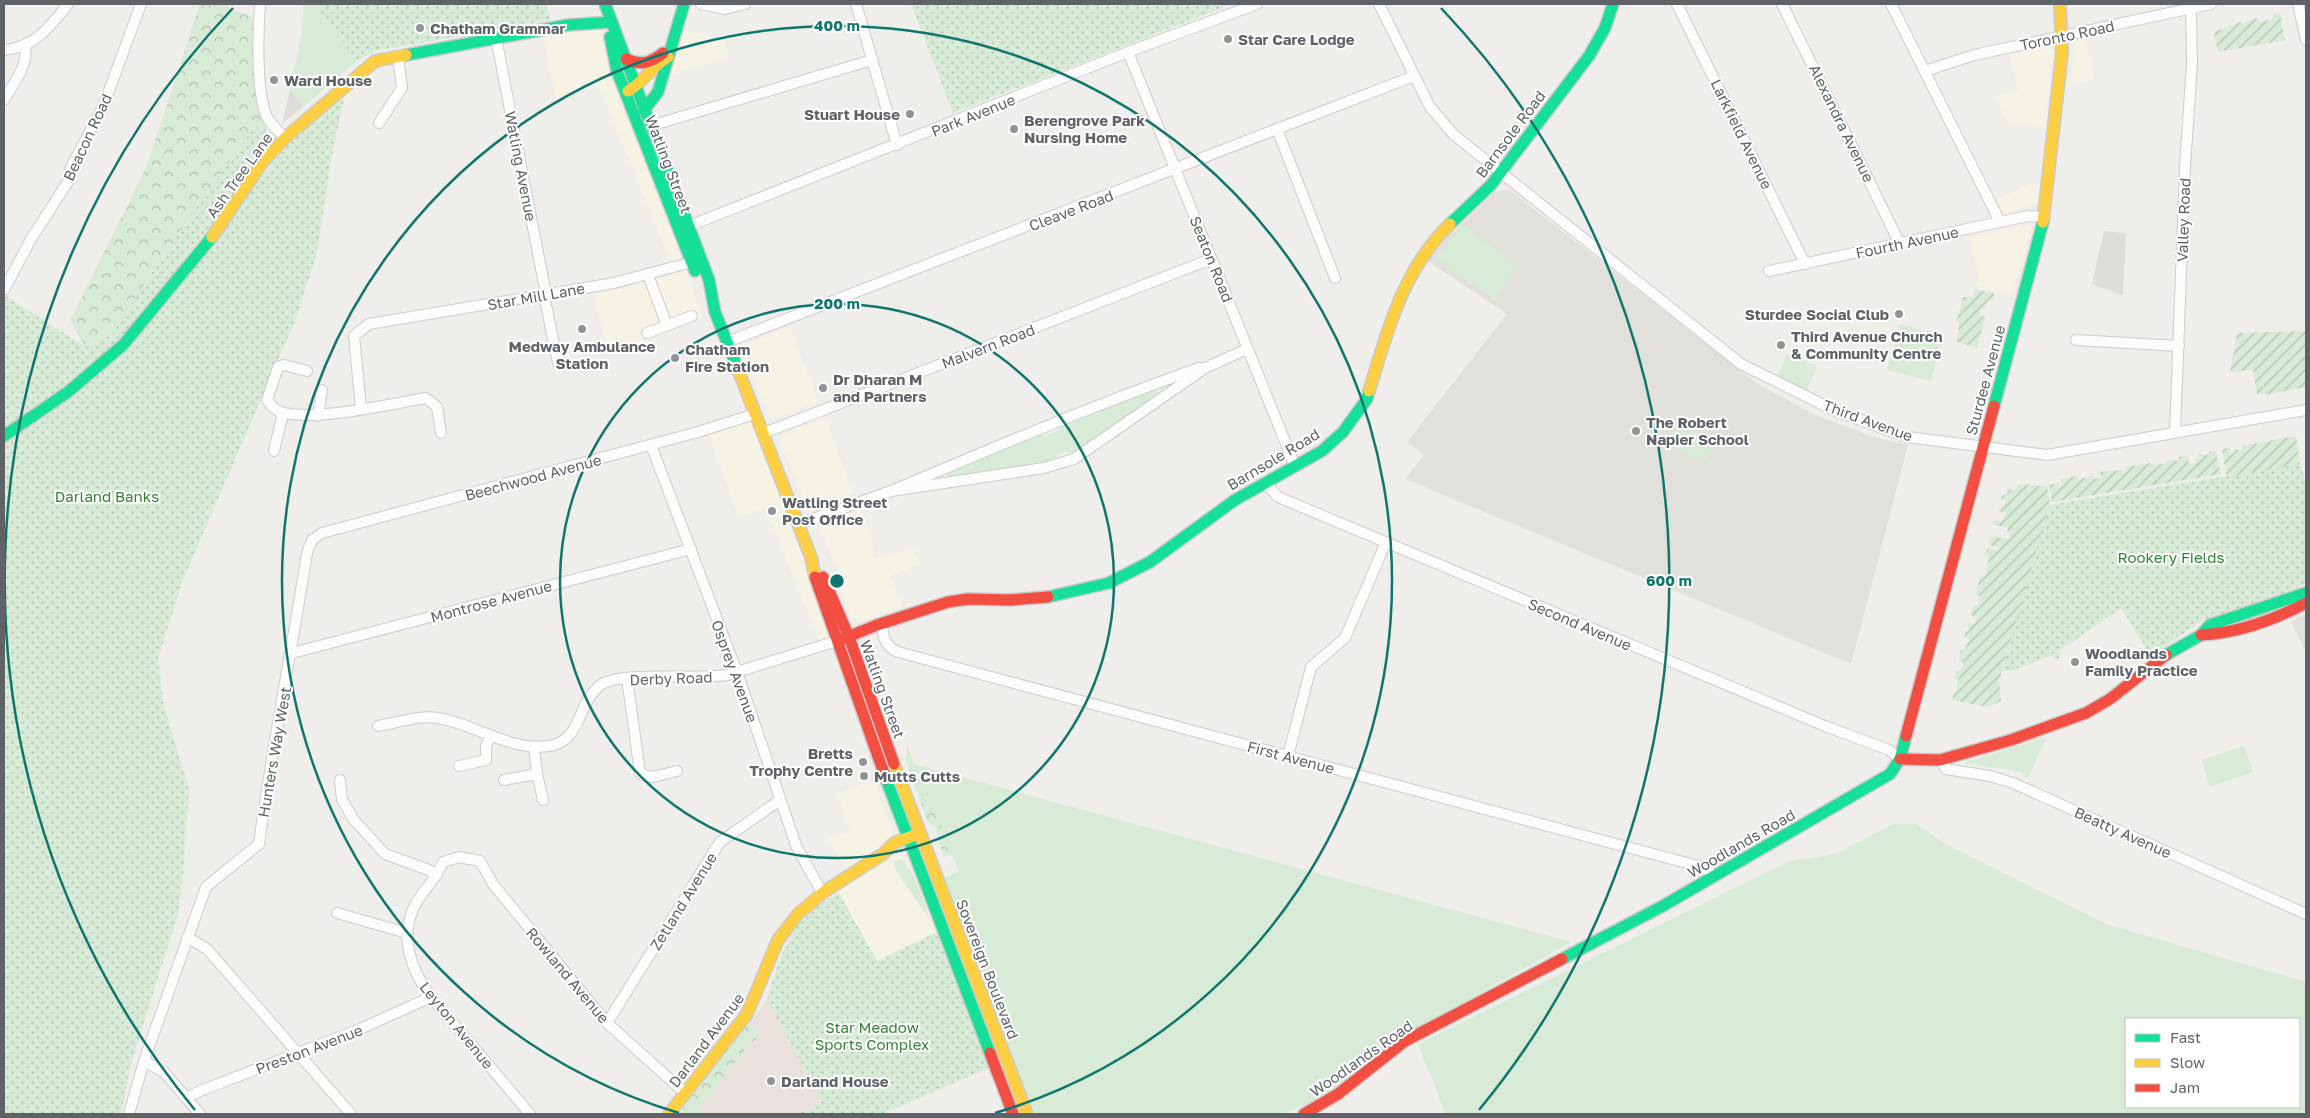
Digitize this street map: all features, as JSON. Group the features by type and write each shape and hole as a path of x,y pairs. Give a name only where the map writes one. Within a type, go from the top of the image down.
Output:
{"street":[{"path":"4,50 25,46 46,31 68,4"},
{"name":"Beacon Road","path":"4,290 31,239 69,180 71,167 103,107 141,4"},
{"path":"260,4 257,36 264,108 269,121 285,138"},
{"path":"605,4 626,59 631,90 644,82 661,60 668,57"},
{"path":"644,110 649,107 664,79 668,57 684,4"},
{"path":"701,4 725,9 745,4"},
{"path":"856,4 897,145"},
{"name":"Park Avenue","path":"689,226 1128,52 1257,4"},
{"name":"Third Avenue","path":"1379,4 1430,108 1445,126 1741,364 1836,411 1907,437 2047,455 2306,410"},
{"name":"Barnsole Road","path":"837,641 920,610 953,601 1055,596 1109,583 1153,561 1222,508 1322,451 1343,432 1369,394 1396,304 1415,268 1438,236 1481,196 1502,172 1592,51 1605,28 1613,4"},
{"name":"Larkfield Avenue","path":"1677,4 1805,264"},
{"name":"Alexandra Avenue","path":"1782,4 1900,244"},
{"path":"1891,4 2000,222"},
{"name":"Sturdee Avenue","path":"1900,759 2044,217 2063,35 2060,4"},
{"name":"Toronto Road","path":"1925,71 1974,55 2211,4"},
{"path":"2298,4 2306,40"},
{"name":"Valley Road","path":"2175,432 2185,167 2192,54 2192,8"},
{"name":"Ash Tree Lane","path":"4,436 68,392 123,345 212,237 262,163 285,138 348,81 375,61 568,25 612,22"},
{"name":"Watling Street","path":"612,22 609,36 617,71 644,110 689,226 706,302 715,312 728,342 799,524 811,557 816,585 909,842"},
{"name":"Watling Avenue","path":"496,38 558,363"},
{"path":"4,100 24,64 27,54 25,46"},
{"path":"626,59 636,64 649,62 671,46"},
{"name":"Seaton Road","path":"1128,52 1295,466"},
{"path":"379,123 402,88 398,56"},
{"path":"650,126 872,60"},
{"name":"Cleave Road","path":"728,342 1414,76"},
{"name":"Watling Street","path":"631,90 697,261"},
{"path":"1277,129 1335,278"},
{"name":"Fourth Avenue","path":"1769,271 2028,216 2044,217"},
{"name":"Malvern Road","path":"764,433 1211,259"},
{"name":"Star Mill Lane","path":"361,408 354,336 369,324 648,275 697,261"},
{"path":"648,275 667,326"},
{"path":"646,333 692,316"},
{"path":"2076,340 2179,346"},
{"path":"799,524 891,490 1050,424 1163,381 1205,368 1247,349"},
{"path":"307,371 284,365 278,367 267,400 271,406 283,413 318,416 426,398 436,407 442,433"},
{"path":"891,490 941,485 1044,468 1074,459 1205,368"},
{"path":"1163,381 1169,394"},
{"path":"318,416 322,390"},
{"path":"274,451 283,413"},
{"name":"Beechwood Avenue","path":"312,540 322,533 651,445 755,414"},
{"name":"Osprey Avenue","path":"651,445 737,672 798,851 823,894"},
{"path":"937,471 941,485"},
{"name":"Second Avenue","path":"1264,483 1278,497 1825,726 1889,750 1900,759"},
{"name":"Hunters Way West","path":"129,1114 144,1061 206,886 259,844 266,790 292,653 307,554 312,540"},
{"path":"1288,756 1311,667 1345,638 1386,542"},
{"name":"Montrose Avenue","path":"292,653 332,645 691,549"},
{"name":"Watling Street","path":"811,557 826,581 849,637 923,837"},
{"path":"1900,759 1918,761 1940,760 2011,740 2086,713 2110,699 2177,647 2201,635 2210,625 2306,593"},
{"path":"2201,635 2211,635 2263,621 2306,603"},
{"name":"Barnsole Road","path":"854,653 861,643 880,629 882,625"},
{"name":"First Avenue","path":"882,625 884,638 890,647 898,652 1698,866 1708,870 1714,876"},
{"name":"Derby Road","path":"378,726 439,718 516,744 534,747 550,746 568,739 575,730 583,708 594,690 604,682 627,678 712,678 837,641"},
{"path":"627,678 640,773 643,776 653,777 677,771"},
{"path":"459,766 486,760 486,746 491,735"},
{"path":"534,747 537,774 544,800"},
{"name":"Woodlands Road","path":"1304,1114 1338,1094 1405,1041 1661,907 1890,774 1900,759"},
{"name":"Beatty Avenue","path":"1940,760 1946,769 1988,776 2014,783 2306,914"},
{"path":"504,780 537,774"},
{"path":"340,780 342,800 354,820 385,854 429,870 437,875"},
{"name":"Zetland Avenue","path":"607,1023 720,842 780,800"},
{"name":"Darland Avenue","path":"669,1114 747,1014 756,999 775,948 787,927 823,894 883,854 889,854 909,842 923,837"},
{"name":"Sovereign Boulevard","path":"923,837 1027,1114"},
{"name":"Sovereign Boulevard","path":"909,842 1013,1114"},
{"name":"Leyton Avenue","path":"459,857 443,862 437,875 414,906 406,933 413,966 431,997 530,1114"},
{"name":"Rowland Avenue","path":"459,857 480,861 492,884 607,1023 685,1093"},
{"path":"337,913 406,933"},
{"path":"187,937 207,949 351,1114"},
{"name":"Preston Avenue","path":"186,1098 360,1029 431,997"},
{"path":"144,1061 164,1072 200,1114"}],"shaded area":[{"path":"601,27 610,77 625,92 629,102 702,318 608,355 594,293 628,287 675,274 598,83 556,99 543,35"},
{"path":"684,31 704,34 706,37 726,42 729,57 671,75"},
{"path":"2085,39 2094,79 2070,84 2075,42"},
{"path":"2048,46 2053,51 2045,127 2009,124 1995,97 2018,91 2010,55"},
{"path":"290,90 304,106 282,124"},
{"path":"2031,183 2039,184 2037,204 2003,213 1996,200"},
{"name":"The Robert Napier School","path":"1510,190 1753,381 1815,415 1874,437 1908,445 1851,664 1405,479 1424,455 1407,442 1507,314 1428,261 1448,237 1495,191"},
{"path":"2029,225 2032,227 2012,295 1977,285 1979,277 1970,237"},
{"path":"2104,231 2126,233 2123,296 2092,284"},
{"path":"790,327 818,402 771,420 742,346"},
{"path":"750,418 832,636 820,642 765,508 738,517 709,434"},
{"path":"825,418 853,493 808,511 779,436"},
{"path":"861,509 871,533 874,559 913,548 920,564 890,576 902,607 870,620 859,618 852,620 836,581 840,578 819,526"},
{"path":"2306,614 2306,652 2291,622"},
{"path":"874,780 896,844 937,932 877,962 839,893 846,868 827,839 850,831 837,793"},
{"path":"767,1000 822,1102 797,1114 680,1114"}],"green space":[{"path":"200,4 228,4 227,7 252,17 267,138 255,126 175,238 111,335 95,344 84,345 70,321 147,166"},
{"path":"303,4 318,4 318,11 357,61 304,106 290,90 302,31"},
{"name":"Chatham Grammar","path":"319,4 546,4 551,20 375,51 357,61 318,11"},
{"path":"911,4 1232,4 953,113"},
{"path":"2280,13 2285,40 2218,52 2214,32 2257,18 2258,21 2272,20 2274,14"},
{"name":"Darland Banks","path":"345,94 331,160 317,252 297,316 182,582 158,658 164,706 189,789 183,872 179,911 132,1060 121,1114 4,1114 4,443 78,392 113,363 271,165 300,132"},
{"path":"255,126 274,141 157,306 123,345 4,431 4,295 83,345 95,344 111,335 175,238"},
{"path":"1463,224 1516,265 1495,300 1436,258"},
{"path":"1975,289 1995,294 1994,300 1987,301 1986,309 1982,308 1980,315 1985,317 1977,348 1957,342 1959,321 1957,320 1963,297 1973,297"},
{"path":"1900,324 1942,335 1931,381 1887,370"},
{"path":"2306,331 2306,387 2265,395 2261,367 2264,394 2257,395 2253,369 2230,373 2237,333"},
{"path":"1796,348 1798,350 1795,356 1817,366 1806,392 1778,375 1787,354 1790,356"},
{"path":"1155,389 1159,396 1079,451 1070,453 1066,451 1051,460 949,479 944,470 1040,435 1045,437 1065,426"},
{"path":"1680,421 1715,444 1703,463 1668,442"},
{"path":"2296,436 2300,464 2227,477 2222,449 2230,448 2230,453 2235,452 2235,447 2237,450 2243,450 2242,446"},
{"path":"2216,451 2221,474 2052,502 2049,485 2059,483 2059,486 2062,486 2061,479 2078,476 2079,480 2093,475 2094,479 2101,478 2100,472 2122,470 2123,473 2126,473 2125,467 2151,463 2152,466 2166,463 2166,460 2180,461 2179,457 2188,456 2189,464 2196,463 2199,454 2210,455 2209,452"},
{"name":"Rookery Fields","path":"2300,464 2306,484 2306,583 2284,594 2201,621 2151,656 2121,608 2059,651 2061,657 2055,660 2052,655 2011,671 2002,671 2049,505"},
{"path":"2019,484 2047,486 2050,503 1999,681 2001,701 1988,707 1952,700 1954,693 1958,691 1956,688 1958,679 1954,678 1956,670 1961,671 1963,662 1959,661 1961,650 1964,651 1969,639 1964,637 1966,631 1969,631 1968,623 1973,624 1978,617 1971,615 1973,606 1978,605 1980,597 1976,593 1980,577 1985,575 1989,558 1985,557 1987,549 1998,550 1999,547 1989,545 1991,536 2009,539 2010,533 2007,532 2008,528 1992,524 1993,521 2003,520 2006,512 1997,511 2000,510 2002,505 2004,506 2006,500 2001,499 2002,495 2006,495 2009,489 2015,490"},
{"path":"2044,738 2046,739 2027,780 2022,773 2016,771 1963,763"},
{"path":"907,746 953,854 944,857 935,828 927,820 906,760"},
{"path":"2244,746 2253,772 2209,787 2202,760"},
{"path":"914,764 1571,942 1397,1040 1322,1097 1283,1114 1034,1114 945,878 959,871"},
{"path":"1893,824 1916,824 1945,844 2106,924 2306,982 2306,1114 1446,1114 1418,1044 1790,861 1836,854"},
{"path":"900,859 913,877 922,896 929,919 897,872 893,863"},
{"name":"Star Meadow Sports Complex","path":"839,893 877,961 937,932 989,1068 882,1114 797,1114 822,1102 767,1000 777,967 790,938 809,913"},
{"path":"748,1023 761,1035 749,1044 698,1110 709,1114 679,1114 727,1048"}],"traffic: fast":[{"path":"605,4 709,280 715,312 737,367"},
{"path":"644,110 658,92 684,4"},
{"path":"1450,224 1491,185 1589,56 1605,28 1613,4"},
{"path":"406,55 568,25 612,22"},
{"path":"610,37 617,71 695,271"},
{"path":"1994,406 2043,222"},
{"path":"4,436 68,392 123,345 212,237"},
{"path":"1048,597 1109,583 1150,562 1235,500 1322,451 1343,432 1367,399 1369,391"},
{"path":"2166,655 2201,635 2210,625 2306,593"},
{"path":"1562,959 1661,907 1890,774 1900,759 1906,736"},
{"path":"886,779 990,1053"}],"traffic: slow":[{"path":"2043,222 2062,53 2060,4"},
{"path":"212,237 262,163 285,138 375,61 406,55"},
{"path":"628,91 668,57"},
{"path":"1369,391 1390,324 1408,281 1420,261 1450,224"},
{"path":"737,367 811,557 815,577"},
{"path":"894,764 1027,1114"},
{"path":"669,1114 747,1014 778,940 798,914 825,891 883,854 894,843 918,834"}],"traffic: jam":[{"path":"626,59 641,63 654,59 663,53"},
{"path":"1906,736 1994,406"},
{"path":"815,577 886,779"},
{"path":"823,577 849,637 894,764"},
{"path":"840,640 877,625 948,602 968,599 1010,600 1048,597"},
{"path":"2201,635 2228,632 2255,625 2306,603"},
{"path":"1900,759 1940,760 2011,740 2086,713 2110,699 2166,655"},
{"path":"1304,1114 1338,1094 1405,1041 1562,959"},
{"path":"990,1053 1013,1114"}],"place":[{"name":"Chatham Grammar","path":"420,28"},
{"name":"Star Care Lodge","path":"1228,39"},
{"name":"Ward House","path":"274,80"},
{"name":"Stuart House","path":"910,114"},
{"name":"Berengrove Park Nursing Home","path":"1014,129"},
{"name":"Sturdee Social Club","path":"1899,314"},
{"name":"Medway Ambulance Station","path":"582,329"},
{"name":"Third Avenue Church & Community Centre","path":"1781,345"},
{"name":"Chatham Fire Station","path":"675,358"},
{"name":"Dr Dharan M and Partners","path":"823,388"},
{"name":"The Robert Napier School","path":"1636,431"},
{"name":"Watling Street Post Office","path":"772,511"},
{"name":"Woodlands Family Practice","path":"2075,662"},
{"name":"Bretts Trophy Centre","path":"863,762"},
{"name":"Mutts Cutts","path":"864,776"},
{"name":"Darland House","path":"771,1081"}]}
